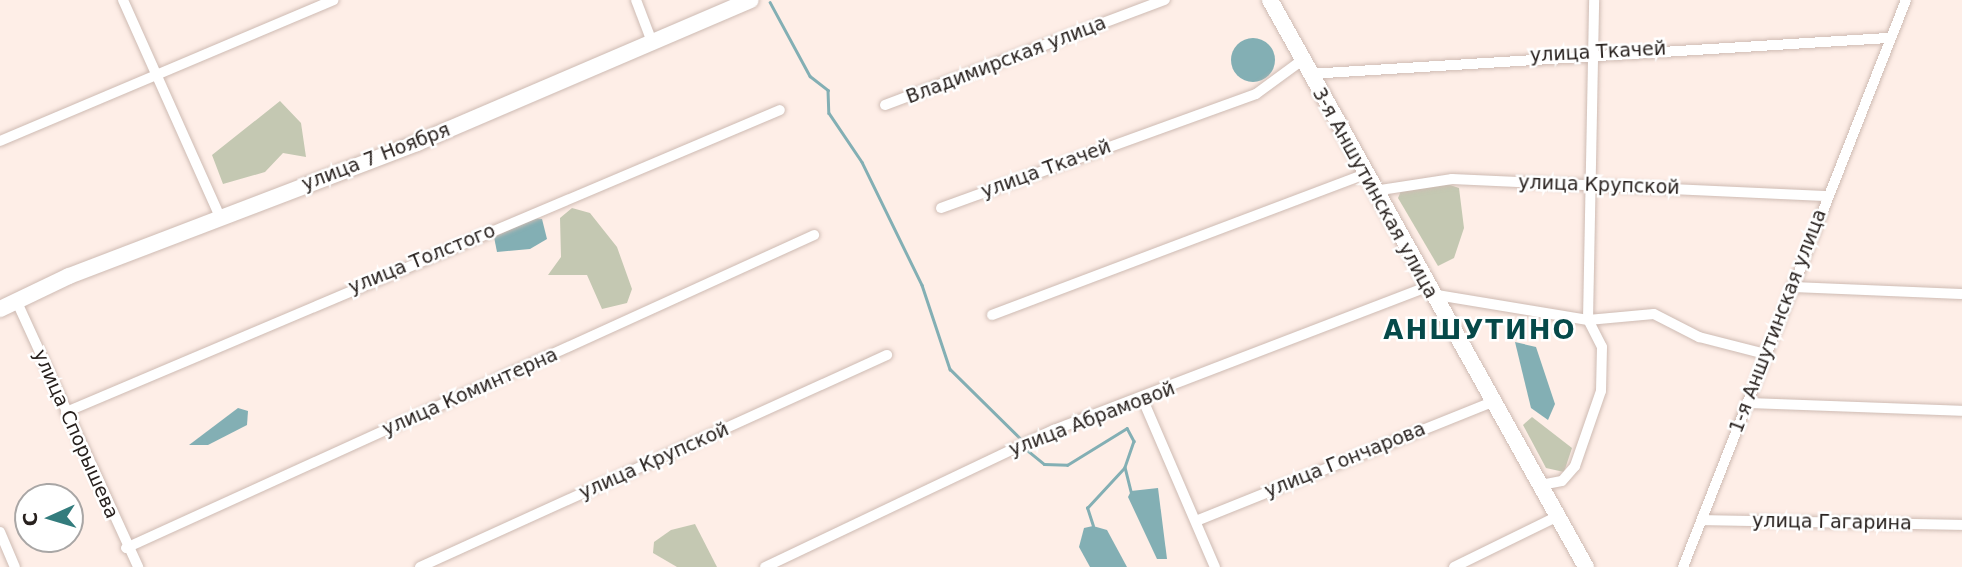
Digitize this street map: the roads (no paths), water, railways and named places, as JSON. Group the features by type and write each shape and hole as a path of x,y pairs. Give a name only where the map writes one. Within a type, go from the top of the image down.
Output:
{"street":[{"path":"123,0 220,217"},
{"path":"0,141 157,78 333,0"},
{"path":"636,0 652,42"},
{"name":"улица 7 Ноября","path":"0,309 16,300 220,217 417,143 751,0"},
{"name":"Владимирская улица","path":"886,105 1165,0"},
{"name":"3-я Аншутинская улица","path":"1270,0 1428,290 1494,401 1586,567"},
{"path":"1541,485 1569,477 1595,419 1602,357 1588,320 1594,0"},
{"name":"1-я Аншутинская улица","path":"1683,567 1825,196 1843,168 1888,38 1906,0"},
{"name":"улица Ткачей","path":"941,208 1256,94 1305,67 1888,38"},
{"name":"улица Толстого","path":"66,412 780,110"},
{"path":"992,315 1366,174"},
{"name":"улица Крупской","path":"1374,191 1434,179 1825,196"},
{"name":"улица Коминтерна","path":"126,548 814,235"},
{"path":"1792,287 1962,294"},
{"path":"1428,290 1588,320 1654,314 1699,337 1765,354"},
{"name":"улица Абрамовой","path":"765,567 1054,430 1143,400 1428,290"},
{"name":"улица Спорышева","path":"16,300 126,548 138,567"},
{"name":"улица Крупской","path":"420,567 887,355"},
{"path":"1143,400 1214,567"},
{"name":"улица Гончарова","path":"1196,521 1494,401"},
{"path":"1747,403 1962,411"},
{"path":"1454,567 1558,516"},
{"name":"улица Гагарина","path":"1702,520 1962,525"},
{"path":"0,532 15,567"}],"water":[{"path":"1253,38 1269,44 1275,60 1269,76 1253,82 1237,76 1231,60 1237,44"},
{"path":"534,218 542,219 547,239 530,249 497,252 494,237"},
{"path":"1515,342 1536,347 1555,404 1548,420 1531,408"},
{"path":"238,408 248,411 247,425 208,445 189,445"},
{"path":"1158,488 1167,559 1157,559 1128,497 1131,491"},
{"path":"1093,526 1107,530 1127,567 1090,567 1079,547 1084,528"}],"waterway":[{"path":"770,2 810,76 828,90 829,113 862,162 922,285 950,369 1022,440"},
{"path":"1027,450 1044,464 1067,465 1127,428 1134,441 1125,467 1131,491"},
{"path":"1093,526 1087,508 1124,468"}],"district":[{"name":"АНШУТИНО","path":"1480,331"}]}
